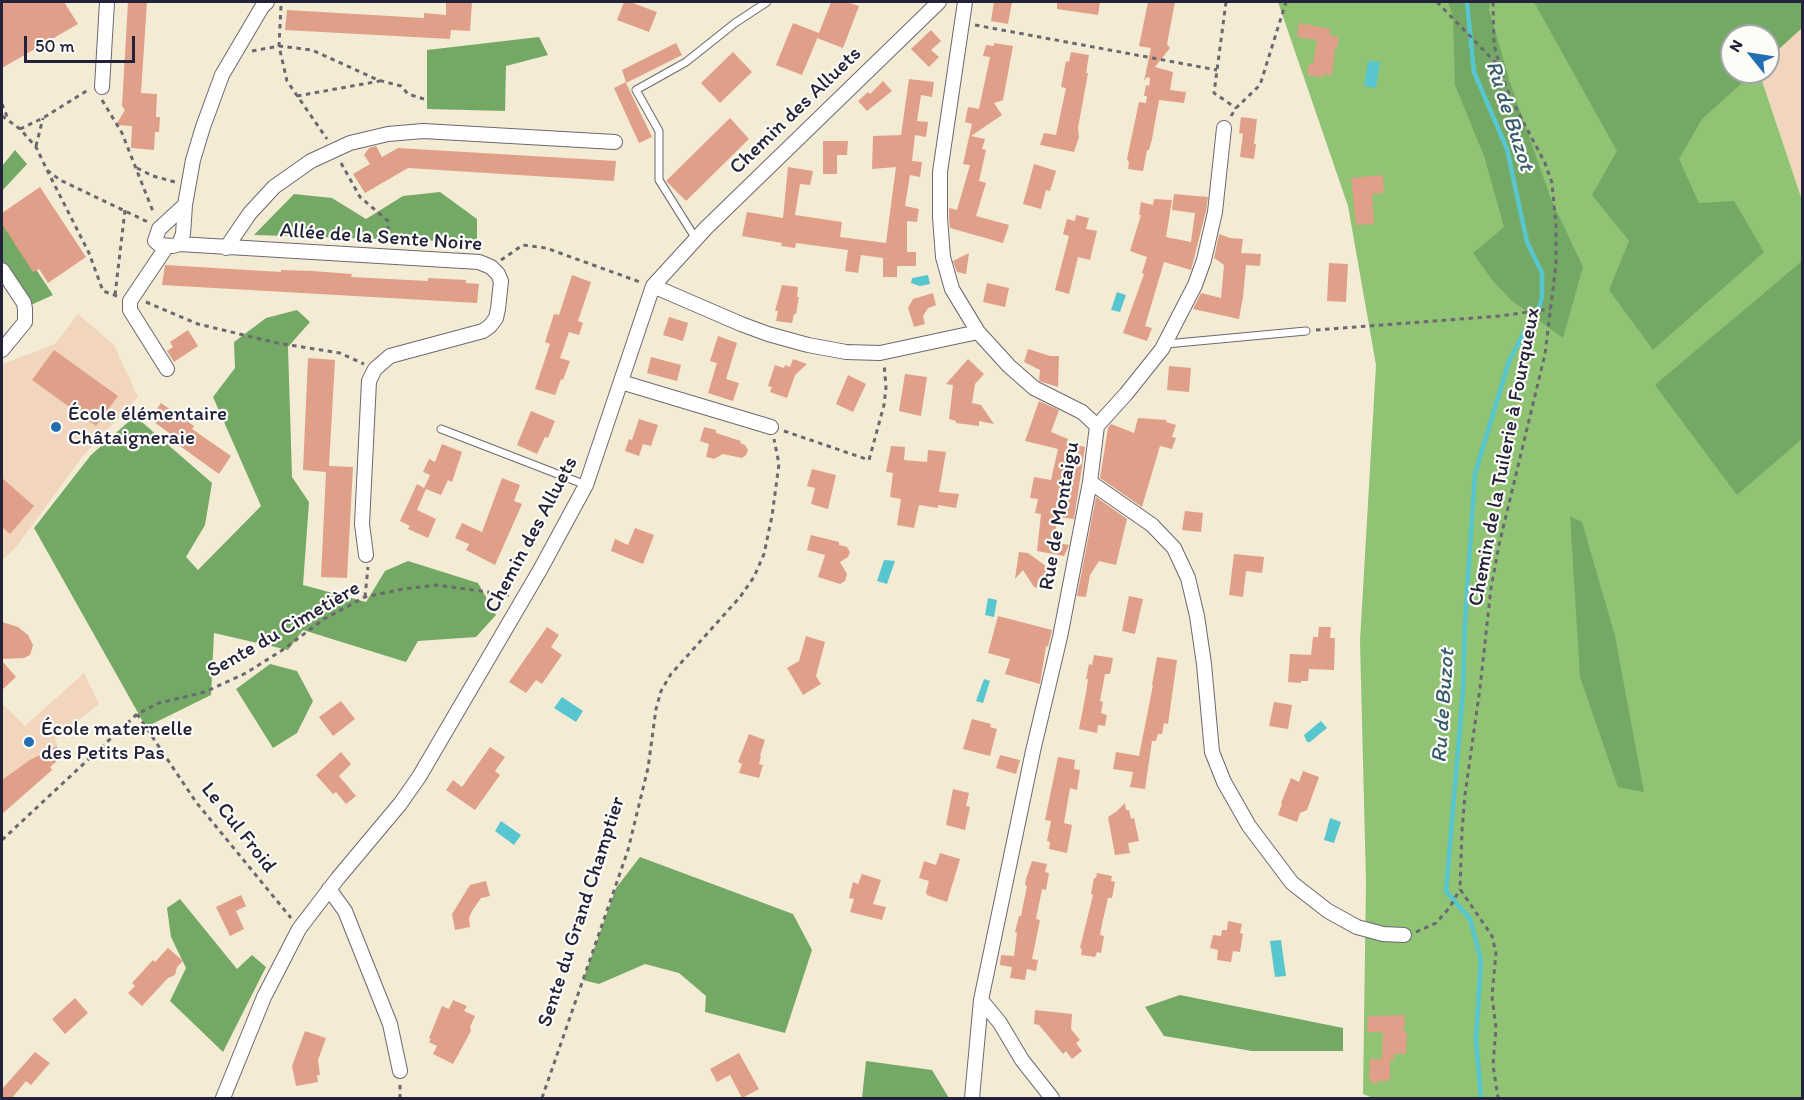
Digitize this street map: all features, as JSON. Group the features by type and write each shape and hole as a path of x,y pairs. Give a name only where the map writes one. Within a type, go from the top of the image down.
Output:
{"street":[{"path":"102,87 107,2"},
{"path":"167,369 130,310 130,301 183,234 185,205 193,160 203,127 222,75 267,2"},
{"name":"Chemin des Alluets","path":"223,1098 264,997 299,929 329,889 400,804 419,777 586,485 653,286 696,239 939,2"},
{"name":"Rue de Montaigu","path":"965,2 940,172 943,256 952,289 978,332 1009,366 1034,388 1082,412 1097,426 1090,482 1060,637 1033,751 981,1000 972,1098"},
{"path":"1097,426 1166,344 1204,260 1215,213 1224,128"},
{"path":"226,248 250,213 274,187 311,161 350,143 388,134 423,130 615,142"},
{"path":"173,245 160,245 155,241 159,229 185,205"},
{"name":"Allée de la Sente Noire","path":"173,245 479,262 491,267 498,274 501,281 496,318 490,326 483,331 390,356 375,369"},
{"path":"2,270 25,309 25,322 2,350"},
{"path":"653,286 768,334 846,352 880,353 978,332"},
{"path":"366,555 362,524 369,381 375,369"},
{"path":"621,382 771,427"},
{"path":"1090,482 1152,525 1174,548 1188,578 1197,616 1204,664 1212,752 1224,782 1249,826 1292,883 1328,911 1358,927 1383,934 1404,935"},
{"path":"329,889 345,911 390,1024 400,1071"},
{"path":"981,1000 1000,1023 1022,1060 1052,1098"}],"lane":[{"path":"696,239 659,180 659,131 636,90 686,62 767,2"},
{"path":"1166,344 1306,331"},
{"path":"441,429 586,485"}],"path":[{"path":"277,2 281,6 279,46 287,81 334,150 360,197 388,221 387,257"},
{"path":"1226,2 1214,93 1236,108"},
{"path":"1224,128 1236,108 1260,85 1286,2"},
{"path":"1437,2 1500,68"},
{"name":"Chemin de la Tuilerie à Fourqueux","path":"1460,889 1465,795 1491,588 1499,544 1545,354 1556,244 1552,183 1545,163 1506,87 1494,45 1493,2"},
{"path":"962,22 1217,70"},
{"path":"235,54 279,46 312,50 382,81 400,86 408,94 424,99"},
{"path":"297,96 382,81"},
{"path":"20,129 43,118 87,90 102,87 102,101 122,133 159,229"},
{"path":"2,104 8,120"},
{"path":"2,116 20,129 36,147 89,252 103,291 130,301 144,301 198,324 277,343 340,353 375,369"},
{"path":"36,147 43,118"},
{"path":"135,167 153,176 189,185"},
{"path":"47,170 60,180 125,210 159,229"},
{"path":"115,295 125,210"},
{"path":"491,267 523,245 546,248 653,286"},
{"path":"1306,331 1500,316 1550,309"},
{"path":"771,427 869,460 884,405 886,387 884,365 880,353"},
{"name":"Sente du Grand Champtier","path":"542,1098 628,850 648,768 656,709 661,691 671,674 740,597 754,577 764,554 779,464 771,427"},
{"path":"365,597 369,571 366,555"},
{"name":"Sente du Cimetière","path":"2,840 137,714 159,704 205,692 246,673 284,649 324,619 365,597 403,588 436,585 524,597"},
{"name":"Le Cul Froid","path":"137,714 196,802 299,929"},
{"path":"1404,935 1420,932 1436,923 1450,907 1460,889"},
{"path":"1460,889 1492,936 1496,953 1492,996 1496,1028 1493,1065 1498,1098"}],"shaded area":[{"path":"1802,2 1802,200 1763,84 1780,84 1780,24"},
{"name":"École élémentaire Châtaigneraie","path":"78,314 114,345 138,397 82,457 17,546 2,561 2,366 55,344"},
{"name":"École maternelle des Petits Pas","path":"84,673 99,704 55,739 57,761 50,767 52,770 2,814 2,703 25,726"}],"green space":[{"path":"1278,2 1734,2 1733,24 1720,24 1720,84 1763,84 1802,200 1802,1098 1373,1098 1363,1094 1366,882 1360,641 1376,365 1348,206"},
{"path":"1448,2 1490,2 1489,10 1510,82 1551,199 1583,267 1563,338 1511,300 1493,281 1473,253 1504,227 1484,156 1455,85 1453,16"},
{"path":"1534,2 1802,2 1802,28 1780,48 1780,24 1720,24 1720,84 1741,84 1702,119 1679,159 1699,203 1734,201 1764,252 1653,350 1609,290 1629,241 1592,195 1617,151"},
{"path":"539,37 548,55 506,66 505,111 427,109 427,50"},
{"path":"15,150 27,164 2,191 2,166"},
{"path":"440,192 477,219 477,242 254,235 294,194 332,198 366,219 403,196"},
{"path":"2,218 53,295 22,309 2,280"},
{"path":"1802,261 1802,439 1737,495 1655,385"},
{"path":"297,310 310,322 288,347 292,477 309,502 303,585 366,602 385,571 408,561 478,583 496,615 476,637 418,641 406,662 303,630 288,650 214,633 211,695 146,727 34,528 91,455 135,416 212,483 205,525 186,557 198,570 261,506 213,397 235,368 234,342 266,318"},
{"path":"1570,516 1582,522 1615,636 1644,792 1618,787 1580,677"},
{"path":"270,664 297,671 313,701 297,733 273,748 236,689"},
{"path":"640,857 793,914 812,950 785,1033 705,1012 706,996 679,973 645,964 599,984 583,980 616,888"},
{"path":"180,899 237,969 252,955 266,967 223,1052 170,1001 186,968 171,937 167,908"},
{"path":"1180,995 1343,1028 1343,1051 1252,1051 1164,1036 1145,1007"},
{"path":"866,1061 932,1070 949,1098 862,1098"}],"water":[{"path":"1368,61 1380,62 1376,88 1364,86"},
{"path":"928,275 930,284 920,286 911,283 912,278"},
{"path":"1117,292 1126,295 1120,312 1111,310"},
{"path":"884,560 895,561 887,584 877,581"},
{"path":"988,598 997,600 994,617 985,615"},
{"path":"984,679 990,681 983,703 976,701"},
{"path":"562,697 583,711 576,722 554,708"},
{"path":"1321,721 1327,728 1307,742 1304,735"},
{"path":"1330,818 1341,822 1334,843 1324,840"},
{"path":"501,821 521,835 514,845 495,831"},
{"path":"1281,940 1286,976 1275,977 1270,941"}],"building":[{"path":"2,2 64,2 78,24 2,68"},
{"path":"128,2 147,2 141,93 157,94 156,117 160,117 159,132 155,132 154,150 131,148 132,126 116,125 125,110 122,106"},
{"path":"446,2 472,2 470,31 451,30 450,39 285,30 287,10 424,18 424,13 446,15"},
{"path":"624,2 657,12 649,32 617,20"},
{"path":"831,2 847,2 859,6 843,48 817,38 802,75 776,65 793,23 819,33"},
{"path":"994,2 1012,2 1008,24 991,21"},
{"path":"1057,2 1100,2 1098,15 1057,9"},
{"path":"1148,2 1175,2 1167,44 1170,48 1155,67 1173,72 1170,90 1186,92 1184,103 1159,100 1143,171 1128,169 1127,159 1139,102 1146,103 1147,96 1144,96 1146,85 1149,86 1150,78 1147,77 1144,81 1151,48 1139,46"},
{"path":"1299,23 1330,29 1330,35 1339,37 1337,48 1335,48 1332,75 1324,74 1323,77 1307,75 1309,64 1313,64 1317,40 1297,37"},
{"path":"931,30 941,41 931,50 939,57 929,67 911,49"},
{"path":"676,43 682,55 626,83 652,137 639,143 614,88 626,82 622,70"},
{"path":"994,43 1013,46 1003,100 994,103 1002,115 971,136 985,139 982,149 986,150 979,181 986,183 976,216 1009,225 1003,243 950,228 949,217 949,208 957,210 970,165 963,164 972,124 965,122 968,107 979,109 990,57 983,56 986,45 994,46"},
{"path":"733,52 752,72 720,103 701,83"},
{"path":"1071,52 1089,55 1078,128 1079,137 1074,152 1040,145 1044,133 1056,135 1066,88 1061,87 1066,61 1069,62"},
{"path":"909,79 934,82 932,97 921,95 917,121 928,122 926,137 915,135 912,161 922,162 920,177 910,175 905,206 919,209 917,222 907,221 907,252 916,252 916,266 897,266 897,277 883,277 883,258 861,255 858,273 845,271 848,250 796,243 795,248 781,246 782,243 742,236 747,212 783,218 788,167 813,171 810,185 800,184 795,215 842,222 840,237 886,243 896,167 872,169 873,136 901,135"},
{"path":"883,81 892,91 867,111 858,101 868,92 870,94"},
{"path":"1241,117 1257,119 1254,159 1240,157 1243,134 1239,133"},
{"path":"730,118 749,139 686,201 666,181"},
{"path":"823,141 848,141 847,155 837,155 837,174 823,174"},
{"path":"376,146 382,157 398,148 616,161 614,181 408,168 365,193 353,174 370,164 364,155 369,148"},
{"path":"1034,164 1056,171 1050,191 1046,190 1041,209 1023,204"},
{"path":"1383,175 1384,193 1372,194 1374,224 1356,225 1351,178"},
{"path":"40,187 86,257 48,283 39,269 33,272 2,224 2,213"},
{"path":"1174,194 1208,197 1206,211 1191,270 1164,262 1145,326 1152,328 1147,341 1123,333 1144,274 1142,273 1147,257 1130,251 1141,215 1139,215 1141,202 1153,205 1154,199 1172,200 1166,237 1191,242 1195,213 1172,210"},
{"path":"1076,215 1089,218 1086,229 1097,231 1090,260 1078,257 1069,294 1055,290 1069,236 1063,234 1067,219 1075,221"},
{"path":"1219,234 1243,239 1241,253 1261,254 1260,266 1246,265 1239,319 1193,309 1201,293 1221,298 1224,265 1214,258"},
{"path":"969,253 966,274 957,272 953,261"},
{"path":"1329,263 1348,264 1346,302 1327,301"},
{"path":"165,265 281,272 281,270 312,271 352,274 351,277 428,281 428,278 466,280 466,283 479,284 477,303 162,285"},
{"path":"572,275 591,282 578,321 583,323 579,335 569,332 560,358 570,361 555,395 535,389 550,344 545,342 554,314 559,315"},
{"path":"987,283 1009,288 1005,307 983,302"},
{"path":"782,285 798,287 797,297 799,297 792,323 776,321 778,311 775,311"},
{"path":"933,293 936,305 928,308 923,316 925,324 914,327 908,308 913,299"},
{"path":"669,317 688,323 683,341 663,335"},
{"path":"188,330 198,346 174,362 167,351 173,347 170,342"},
{"path":"718,336 737,343 726,379 739,383 733,401 708,393 717,363 710,361"},
{"path":"1028,349 1050,356 1059,356 1058,387 1039,381 1040,370 1024,362"},
{"path":"54,350 118,396 96,426 32,380"},
{"path":"651,357 681,365 677,381 647,373"},
{"path":"308,358 335,360 329,466 353,467 347,578 321,577 326,472 303,470"},
{"path":"793,359 807,364 795,375 787,398 770,392 772,387 768,386 775,365 790,367"},
{"path":"968,359 984,374 975,384 972,403 981,405 994,424 979,421 979,426 956,423 949,419 953,385 946,384"},
{"path":"1169,366 1191,368 1189,392 1167,390"},
{"path":"905,374 927,377 921,416 899,411"},
{"path":"848,375 866,384 853,412 836,404"},
{"path":"1039,401 1059,410 1051,432 1068,439 1067,442 1085,447 1074,519 1058,517 1053,542 1069,545 1064,556 1037,551 1041,514 1035,513 1038,499 1030,498 1034,477 1051,480 1058,449 1025,441"},
{"path":"161,403 194,426 192,429 231,456 219,474 180,446 183,443 150,419"},
{"path":"531,411 555,421 548,438 545,437 537,454 517,445"},
{"path":"1138,418 1167,420 1166,422 1176,425 1172,437 1176,438 1172,449 1160,446 1142,507 1100,478 1108,428 1111,424 1134,433"},
{"path":"639,419 658,425 651,446 643,444 639,456 625,451 629,439 632,440"},
{"path":"704,427 741,441 740,443 748,450 746,455 742,458 723,454 714,459 706,457 709,444 700,441"},
{"path":"442,444 462,452 452,482 448,480 441,495 426,489 417,510 436,519 428,538 408,529 410,526 400,521 417,484 424,488 430,475 423,472 429,459 435,462"},
{"path":"891,446 905,447 904,460 927,462 928,450 946,452 939,492 959,494 956,508 919,505 914,528 897,525 901,499 890,497 893,473 886,472"},
{"path":"812,469 836,475 828,509 811,504 815,488 807,486"},
{"path":"2,478 34,506 10,534 2,527"},
{"path":"502,478 520,485 514,501 522,504 495,565 466,550 469,544 455,538 462,523 482,532"},
{"path":"1096,497 1127,519 1116,565 1099,561 1090,575 1086,597 1077,596"},
{"path":"1185,511 1203,513 1201,532 1182,530"},
{"path":"635,528 654,535 643,564 611,551 615,539 628,545"},
{"path":"811,535 839,542 839,545 847,547 850,552 848,557 840,562 847,574 845,581 840,584 818,577 825,555 807,550"},
{"path":"1019,552 1028,553 1054,572 1045,586 1034,587 1023,570 1015,579"},
{"path":"1234,554 1264,557 1262,573 1246,571 1243,597 1229,595"},
{"path":"1129,596 1143,599 1135,634 1122,631"},
{"path":"998,616 1052,630 1048,647 1046,646 1040,684 1005,674 1010,659 988,653"},
{"name":"École maternelle des Petits Pas","path":"2,622 18,627 28,635 33,645 30,655 24,658 2,659"},
{"path":"547,627 559,635 551,647 562,655 542,684 536,680 526,693 509,682"},
{"path":"1319,627 1331,627 1330,638 1335,638 1334,670 1309,669 1308,681 1288,682 1290,654 1311,655 1313,637 1318,637"},
{"path":"806,636 825,642 816,676 821,684 803,695 787,668 799,661"},
{"path":"1094,655 1113,658 1110,674 1105,674 1100,701 1103,702 1101,713 1107,715 1105,726 1098,725 1097,733 1079,729 1089,664 1092,665"},
{"path":"1157,657 1177,660 1168,724 1164,723 1162,734 1158,734 1156,741 1152,741 1145,789 1130,787 1133,772 1113,769 1116,752 1139,756"},
{"name":"École maternelle des Petits Pas","path":"2,661 16,677 2,690"},
{"path":"341,701 355,719 333,736 319,717"},
{"path":"1274,702 1292,705 1288,729 1269,726"},
{"path":"972,719 991,724 990,727 997,729 990,756 963,749"},
{"path":"749,734 765,740 760,756 759,764 763,765 759,778 739,773 742,764 738,762"},
{"path":"57,746 57,761 50,767 52,770 2,814 2,780 30,760"},
{"path":"490,747 505,757 495,771 500,775 475,810 446,790 453,780 462,787"},
{"path":"341,752 351,764 339,776 356,796 346,804 336,792 333,794 316,775"},
{"path":"1000,755 1020,760 1016,774 996,768"},
{"path":"1058,757 1075,760 1074,769 1080,770 1077,790 1070,788 1064,823 1072,825 1067,853 1049,849 1050,842 1047,841 1051,821 1045,820"},
{"path":"1303,771 1319,777 1307,810 1300,813 1297,822 1278,815 1291,778 1299,782"},
{"path":"953,789 969,793 966,806 970,807 965,830 946,825"},
{"path":"1125,803 1131,819 1134,818 1139,841 1128,843 1130,853 1115,855 1108,817"},
{"path":"940,853 960,859 947,902 927,895 929,881 919,878 924,861 936,865"},
{"path":"1032,861 1047,864 1045,872 1049,873 1046,890 1042,889 1036,919 1040,920 1032,959 1038,960 1036,971 1027,969 1025,980 1010,978 1012,967 1000,965 1001,955 1014,956 1017,933 1015,932 1019,916 1021,916 1027,886 1025,885 1026,879"},
{"path":"1097,873 1112,876 1111,881 1115,882 1112,898 1108,898 1102,924 1100,935 1104,936 1101,953 1097,952 1095,957 1081,955 1082,949 1080,948 1093,895 1091,894 1094,878"},
{"path":"862,874 881,880 873,904 886,907 882,920 850,912 854,899 849,898 853,882 858,884"},
{"path":"486,881 490,896 481,898 472,911 469,918 470,927 455,930 452,914 470,885"},
{"path":"241,895 246,906 236,911 244,929 230,936 216,907"},
{"path":"1228,921 1242,924 1240,933 1243,934 1240,952 1233,951 1231,962 1217,960 1218,950 1210,948 1213,935 1221,936 1222,930 1227,930"},
{"path":"168,948 183,961 177,967 175,975 168,978 142,1006 128,993 135,986 132,983 153,960 155,962"},
{"path":"75,998 88,1013 65,1034 52,1019"},
{"path":"453,1000 467,1006 464,1011 475,1016 470,1027 471,1031 453,1064 433,1054 437,1046 429,1042 431,1039 429,1038 442,1006 449,1009"},
{"path":"1035,1010 1072,1014 1071,1029 1080,1040 1076,1043 1082,1051 1072,1059 1066,1051 1063,1054 1039,1025 1034,1024"},
{"path":"1405,1015 1406,1054 1394,1054 1394,1060 1390,1060 1390,1080 1379,1081 1376,1084 1369,1080 1370,1059 1382,1059 1383,1032 1367,1032 1368,1016"},
{"path":"305,1031 326,1038 318,1060 320,1075 317,1075 318,1082 296,1086 292,1066"},
{"path":"35,1052 50,1063 31,1085 26,1081 12,1098 2,1098 2,1089"},
{"path":"739,1053 759,1089 742,1098 730,1075 717,1082 710,1069"}],"waterway":[{"name":"Ru de Buzot","path":"1467,2 1474,72 1507,149 1527,242 1542,273 1542,297 1539,308"},
{"name":"Ru de Buzot","path":"1481,1098 1476,1039 1481,960 1470,919 1446,891 1463,692 1465,622 1475,474 1509,361 1533,316"}],"place":[{"name":"École élémentaire Châtaigneraie","path":"56,427"},
{"name":"École maternelle des Petits Pas","path":"29,742"}]}
